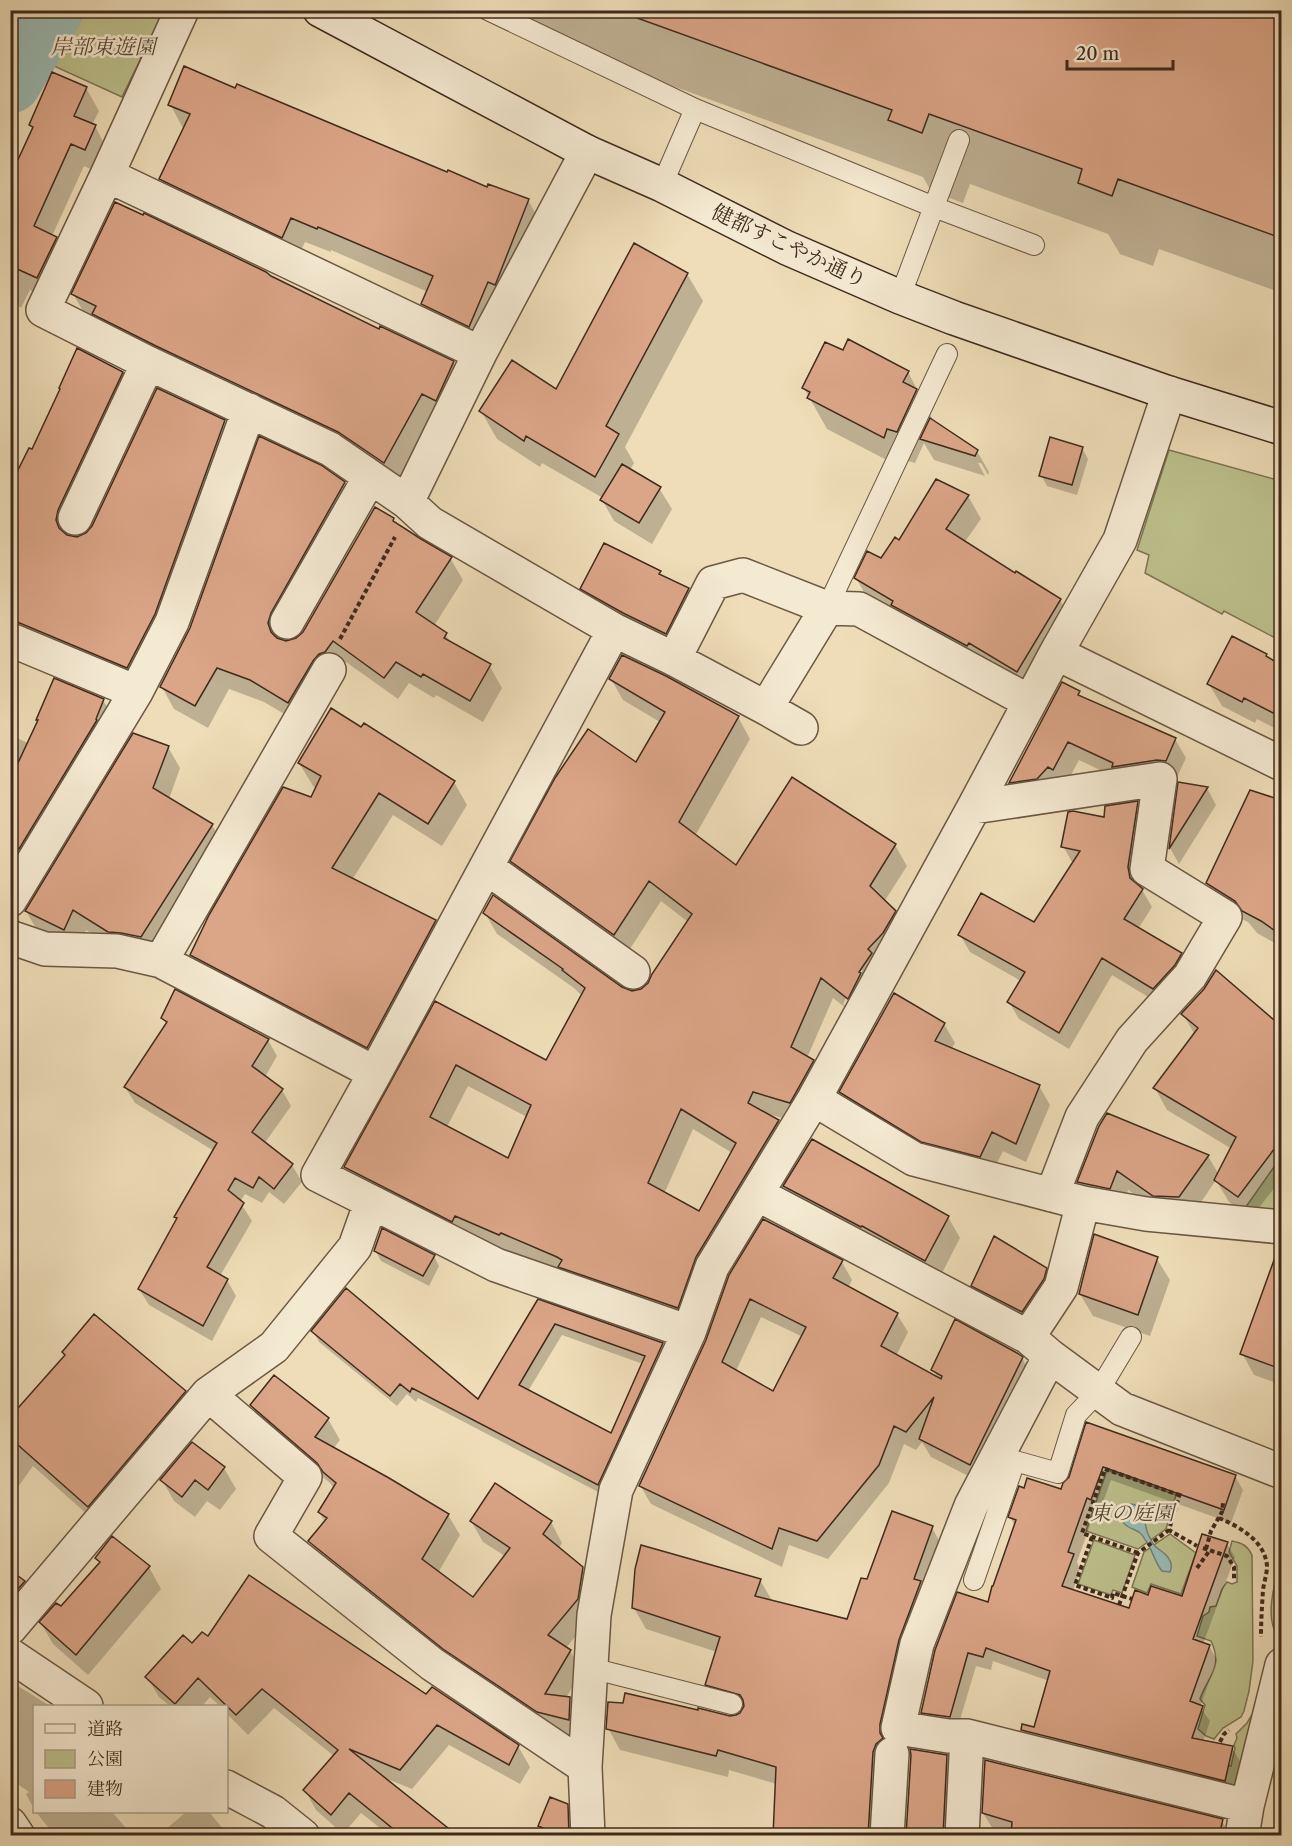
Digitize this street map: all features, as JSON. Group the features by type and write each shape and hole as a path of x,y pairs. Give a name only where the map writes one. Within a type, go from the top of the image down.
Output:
{"street":[{"path":"182,10 43,310 148,363 330,449 407,502 430,523 614,630 674,659 801,728"},
{"name":"健都すこやか通り","path":"320,10 586,152 662,185 788,248 900,297 1169,393 1281,428"},
{"path":"407,502 480,353 586,152"},
{"path":"107,175 480,353"},
{"path":"75,519 148,363"},
{"path":"588,1836 585,1767 594,1615 616,1490 689,1332 712,1267 814,1100 975,807 1056,653 1120,540 1169,393"},
{"path":"10,900 136,692 172,622 249,410"},
{"path":"287,622 370,477"},
{"path":"674,659 713,583 743,575 827,608 859,609 1030,702"},
{"path":"766,708 827,608"},
{"path":"614,630 318,1175 496,1265 689,1332"},
{"path":"11,640 136,692"},
{"path":"1056,653 1281,764"},
{"path":"161,961 329,670"},
{"path":"975,807 1160,778 1147,869 1225,917 1190,976 1132,1040 1082,1117 1052,1195"},
{"path":"486,867 633,972"},
{"path":"10,937 45,949 117,951 161,961 375,1073"},
{"path":"814,1100 914,1159 1083,1203 1146,1214 1281,1227"},
{"path":"757,1194 1039,1346 1122,1409 1281,1472"},
{"path":"10,1628 208,1394 274,1347 355,1247 371,1202"},
{"path":"1083,1203 1061,1287 1039,1346 970,1506 917,1644 898,1728 948,1736 967,1736 1244,1821 1271,1654"},
{"path":"208,1394 305,1477 271,1536 432,1664 585,1767"},
{"path":"10,1654 83,1705"},
{"path":"962,1836 967,1736"},
{"path":"887,1836 892,1754"},
{"path":"228,1788 273,1812 303,1836"},
{"path":"10,1824 18,1836"}],"lane":[{"path":"488,10 694,109 934,207 1034,245"},
{"path":"662,185 694,109"},
{"path":"900,297 959,140"},
{"path":"827,608 947,354"},
{"path":"974,1580 1015,1461 1058,1473 1076,1415 1098,1392 1131,1337"},
{"path":"591,1668 732,1704"}],"path":[{"path":"126,10 133,13"},
{"path":"329,670 329,658 406,517 407,502"},
{"path":"1119,1605 1138,1553 1169,1530 1179,1494 1106,1468 1082,1533 1138,1553"},
{"path":"1197,1569 1211,1532 1222,1512 1223,1503"},
{"path":"1219,1518 1251,1536 1261,1549 1266,1563 1261,1610 1271,1654"},
{"path":"1169,1530 1197,1546"},
{"path":"1092,1537 1075,1585 1112,1598 1113,1593 1132,1599"},
{"path":"1206,1549 1227,1556 1234,1567 1234,1580"},
{"path":"1220,1742 1224,1734 1233,1728"}],"green space":[{"name":"岸部東遊園","path":"71,11 158,11 160,19 122,97 45,62"},
{"path":"1169,450 1281,481 1281,641 1224,611 1222,614 1145,573 1149,555 1137,550"},
{"path":"1281,1157 1281,1222 1238,1218"},
{"name":"東の庭園","path":"1107,1470 1176,1495 1166,1529 1138,1549 1086,1531"},
{"path":"1170,1534 1196,1553 1181,1594 1151,1584 1147,1593 1132,1587 1144,1552"},
{"path":"1094,1540 1135,1555 1122,1593 1113,1590 1111,1595 1078,1584"},
{"path":"1232,1541 1244,1545 1252,1555 1253,1661 1249,1691 1241,1717 1223,1728 1214,1739 1198,1729 1205,1705 1200,1699 1213,1672 1215,1650 1211,1641 1197,1636 1203,1616 1209,1612 1210,1607 1216,1606 1227,1582 1232,1584 1237,1582 1237,1566 1229,1552"},
{"path":"1281,1568 1282,1620 1278,1635 1274,1629 1271,1612 1275,1583"},
{"path":"1256,1708 1243,1788 1198,1774 1211,1762 1231,1766 1236,1734 1247,1723"}],"water":[{"path":"1131,1504 1136,1505 1142,1511 1146,1530 1152,1542 1170,1561 1170,1572 1162,1571 1143,1536 1122,1521 1124,1508"}],"building":[{"path":"626,10 1281,10 1281,238 1118,179 1112,196 1078,183 1082,169 929,114 922,133 888,120 892,110 626,14"},
{"path":"184,66 235,88 237,84 447,172 448,170 487,187 488,184 529,199 496,283 495,285 488,282 469,327 421,304 433,276 318,227 317,229 291,218 282,238 159,179 190,114 168,105"},
{"path":"52,72 87,87 74,116 96,125 85,150 71,144 34,226 57,237 37,278 15,268 10,277 10,177 33,127 29,125"},
{"path":"115,202 143,215 144,213 379,329 380,326 454,361 436,401 422,394 384,463 338,432 92,314 96,306 71,294"},
{"path":"634,243 688,273 606,426 619,434 595,477 526,436 524,441 479,411 512,360 556,389"},
{"path":"848,339 909,371 903,382 917,389 897,432 887,429 884,438 807,398 810,392 802,388 825,342 843,350"},
{"path":"77,348 123,372 58,510 56,520 59,528 67,535 77,537 86,533 92,526 157,388 225,420 155,614 127,668 10,619 10,486 29,448 32,449"},
{"path":"930,418 978,450 975,456 920,439"},
{"path":"259,436 321,465 345,482 271,613 268,623 271,632 277,638 286,641 296,638 303,632 375,507 394,518 393,521 452,557 416,612 447,633 444,638 491,664 470,701 423,674 421,677 396,662 384,678 333,641 325,652 319,654 313,661 288,703 250,680 217,668 195,706 160,687 190,628"},
{"path":"1050,437 1083,447 1072,485 1039,476"},
{"path":"622,464 661,487 639,523 600,500"},
{"path":"936,479 969,495 946,529 1061,599 1017,672 969,643 967,646 891,605 893,601 854,578 867,551 881,558 895,537 899,540"},
{"path":"604,543 661,571 659,574 689,588 666,634 580,589"},
{"path":"1232,636 1267,654 1266,656 1281,665 1281,717 1244,698 1242,702 1207,684"},
{"path":"622,655 739,716 679,822 736,865 792,777 896,844 870,886 896,911 883,933 868,949 872,953 859,972 861,973 848,999 821,978 791,1047 814,1060 790,1103 753,1092 748,1103 779,1120 696,1257 678,1308 558,1267 562,1260 557,1257 455,1216 452,1222 344,1167 435,1001 546,1060 585,988 563,969 483,913 493,895 622,987 632,991 641,989 648,983 692,914 649,881 614,935 510,861 555,778 588,729 636,762 665,712 609,679","holes":["456,1065 531,1105 508,1158 430,1117","681,1109 736,1143 699,1211 648,1183"]},
{"path":"54,678 104,699 97,720 19,849 10,844 10,780 38,720 36,720"},
{"path":"1062,682 1080,691 1078,695 1176,738 1166,761 1157,760 1112,767 1113,763 1068,742 1053,770 1048,767 1037,779 1009,783"},
{"path":"331,708 361,727 364,723 455,781 428,824 379,793 332,868 436,920 367,1048 190,955 209,915 283,787 311,797 321,776 298,763"},
{"path":"133,733 169,746 153,788 213,824 141,937 108,932 73,910 64,930 25,911"},
{"path":"1178,782 1208,787 1169,849"},
{"path":"1250,790 1281,800 1281,935 1242,911 1235,901 1206,883"},
{"path":"1138,801 1128,867 1130,878 1143,889 1124,919 1182,953 1175,965 1153,989 1102,958 1059,1033 1007,1002 1025,972 958,935 981,893 1034,922 1080,851 1061,847 1068,812 1104,817 1105,806"},
{"path":"1216,970 1281,1026 1281,1140 1238,1197 1214,1180 1236,1137 1153,1088 1198,1028 1181,1014 1204,989"},
{"path":"175,989 269,1039 252,1066 283,1089 252,1132 293,1164 274,1189 259,1177 253,1188 235,1178 228,1190 244,1203 207,1267 228,1279 203,1326 138,1289 177,1218 174,1217 217,1143 124,1087 167,1022 161,1018"},
{"path":"894,993 945,1023 935,1041 1040,1085 1016,1144 992,1132 980,1157 921,1142 839,1092"},
{"path":"1107,1113 1209,1155 1179,1197 1153,1196 1117,1171 1110,1189 1077,1182 1099,1126"},
{"path":"812,1139 949,1216 925,1261 783,1186"},
{"path":"763,1219 843,1260 833,1278 898,1313 881,1346 941,1379 942,1376 931,1370 955,1319 1023,1357 970,1465 919,1439 934,1397 906,1432 894,1426 879,1465 817,1541 779,1528 772,1549 639,1486 706,1340 729,1275","holes":["750,1299 806,1327 773,1391 722,1362"]},
{"path":"382,1228 435,1255 423,1276 374,1251"},
{"path":"1094,1234 1158,1257 1138,1315 1079,1294"},
{"path":"994,1236 1047,1268 1044,1279 1022,1312 971,1286"},
{"path":"1278,1249 1281,1250 1281,1369 1240,1354"},
{"path":"346,1288 478,1399 538,1299 663,1343 598,1485 412,1388 410,1392 400,1384 390,1396 311,1331","holes":["555,1324 645,1356 611,1433 519,1385"]},
{"path":"94,1314 186,1391 88,1507 10,1438 10,1417 65,1355 62,1352"},
{"path":"274,1375 329,1418 315,1437 449,1514 422,1559 473,1597 510,1548 470,1521 495,1483 552,1521 543,1534 583,1567 578,1599 548,1635 571,1650 545,1694 570,1697 569,1720 537,1712 443,1649 308,1541 327,1518 318,1512 336,1483 323,1472 317,1463 250,1405"},
{"path":"1086,1422 1236,1475 1224,1510 1103,1467 1091,1500 1087,1498 1068,1552 1074,1554 1062,1586 1129,1608 1135,1590 1148,1595 1151,1586 1182,1596 1202,1534 1228,1542 1193,1639 1210,1645 1190,1701 1203,1706 1192,1738 1233,1746 1225,1781 1021,1730 1022,1724 1034,1727 1050,1671 986,1648 983,1657 968,1653 950,1717 921,1713 935,1650 957,1592 988,1602 1016,1520 1008,1517 1019,1486 1024,1488 1027,1478 1061,1489 1069,1477"},
{"path":"192,1442 225,1467 208,1490 195,1480 182,1497 160,1480"},
{"path":"892,1511 933,1526 914,1579 921,1581 899,1640 880,1724 880,1733 883,1738 876,1744 873,1752 868,1836 773,1836 776,1767 718,1750 716,1756 606,1729 608,1702 623,1703 625,1693 730,1716 740,1713 744,1706 740,1695 705,1685 720,1637 632,1608 635,1569 641,1545 761,1579 755,1596 847,1619 861,1578 867,1579"},
{"path":"112,1536 150,1566 76,1655 39,1622 56,1603 61,1606 100,1562 95,1558"},
{"path":"10,1570 25,1581 11,1597 10,1597"},
{"path":"249,1575 426,1694 432,1687 519,1745 509,1765 437,1725 400,1770 349,1749 458,1836 402,1836 349,1793 331,1815 303,1790 338,1750 262,1689 236,1715 198,1678 175,1704 145,1677 183,1635 192,1643 202,1632 208,1636"},
{"path":"910,1749 947,1755 943,1836 906,1836"},
{"path":"985,1760 1223,1819 1219,1836 1132,1836 1104,1829 1103,1836 1011,1836 1012,1822 982,1813"},
{"path":"550,1797 568,1804 569,1836 563,1836 538,1826"}],"waterway":[{"path":"10,82 52,10"}]}
